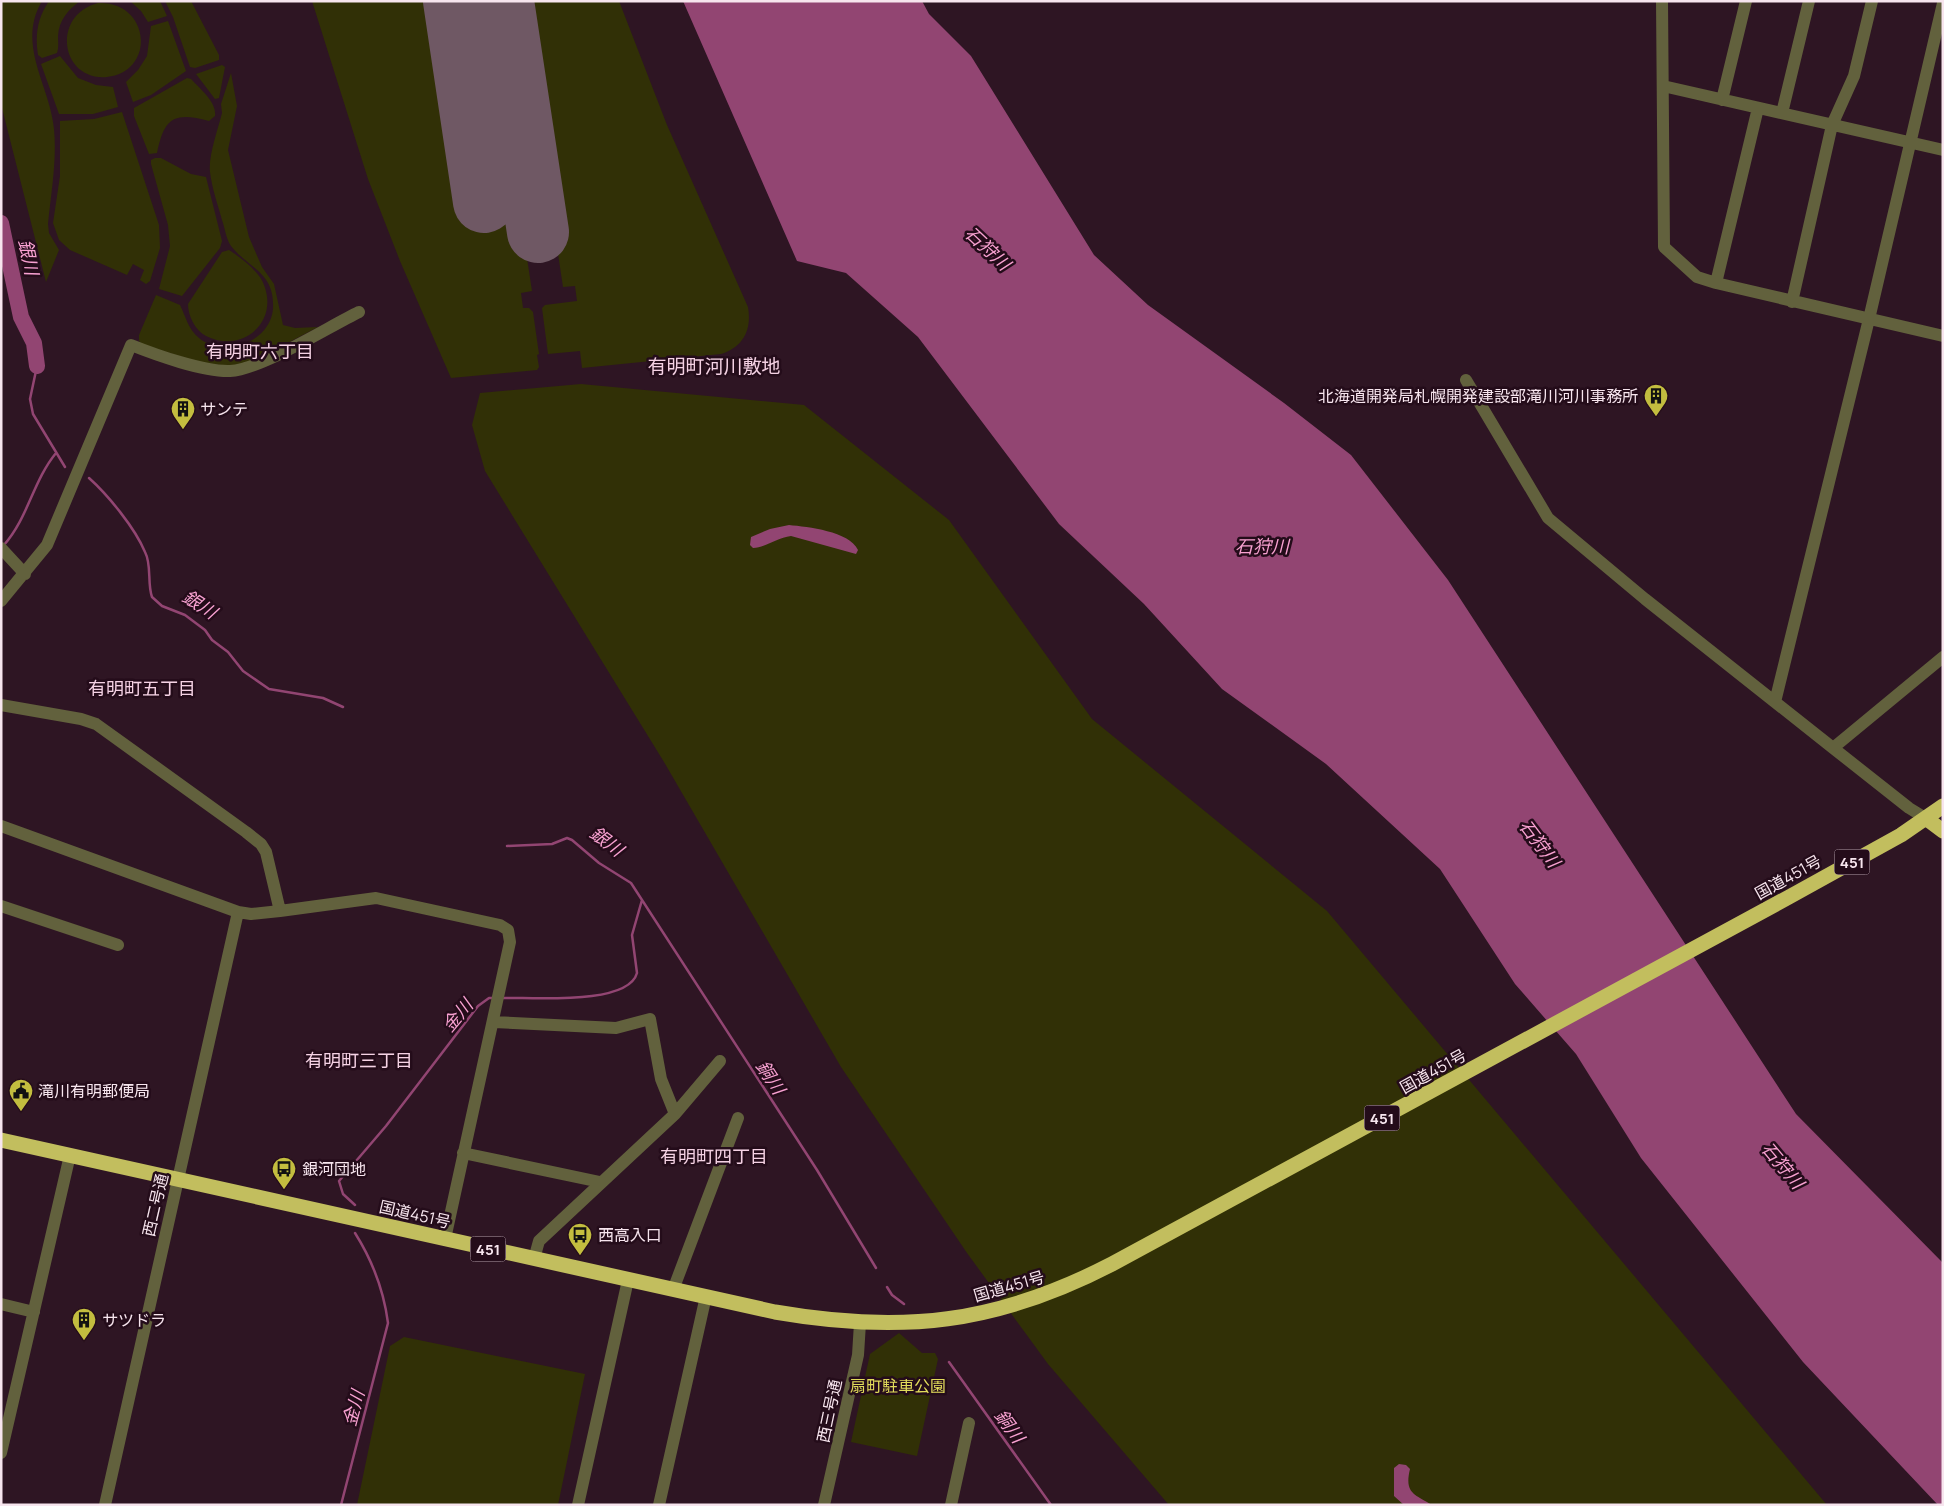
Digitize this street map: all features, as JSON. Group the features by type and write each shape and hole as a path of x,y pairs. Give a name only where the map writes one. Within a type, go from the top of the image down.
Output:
{"highway":[{"name":"国道451号","path":"1,1140 784,1314 829,1321 911,1324 978,1313 1046,1295 1104,1269 1777,904 1927,819 1943,806"},
{"path":"1927,819 1943,831"}],"street":[{"path":"1662,1 1664,247 1697,277 1792,302 1943,336"},
{"path":"1722,100 1746,1"},
{"path":"1782,114 1809,1"},
{"path":"1792,302 1832,125 1854,76 1872,1"},
{"path":"1775,702 1869,319 1942,7"},
{"path":"1663,86 1943,150"},
{"path":"1716,283 1758,108"},
{"path":"1,601 47,545 131,345 148,352 213,370 240,370 265,361 358,312"},
{"path":"1466,380 1548,518 1645,599 1909,808 1927,819"},
{"path":"1,548 25,574"},
{"path":"1833,748 1943,657"},
{"path":"1,705 81,719 96,724 246,832 261,844 266,852 280,911"},
{"path":"1,826 238,912 251,914 376,898 504,927 508,930 510,942 494,1022 445,1239"},
{"path":"1,906 118,945"},
{"name":"西二号通","path":"105,1505 238,912"},
{"path":"494,1022 616,1028 650,1019 661,1079 675,1114"},
{"path":"534,1259 539,1241 675,1114 720,1061"},
{"path":"673,1290 738,1118"},
{"path":"463,1153 600,1182"},
{"path":"2,1450 70,1155"},
{"path":"578,1505 628,1280"},
{"path":"659,1505 706,1296"},
{"path":"1,1304 34,1312"},
{"name":"西三号通","path":"824,1505 858,1356 860,1323"},
{"path":"951,1505 969,1423"}],"green space":[{"path":"1,1 42,1 35,17 32,33 33,49 54,129 54,165 48,224 49,233 59,250 46,282 1,104"},
{"path":"49,1 80,1 62,20 58,36 57,53 42,58 38,55 37,34 39,21"},
{"path":"130,1 160,1 167,16 148,22 141,11"},
{"path":"165,1 191,1 219,55 219,60 195,68 190,67 173,17"},
{"path":"312,1 488,1 532,291 521,293 523,308 529,308 533,312 539,354 537,355 539,367 537,370 451,378 400,261 368,179"},
{"path":"492,1 516,1 552,242 543,254 530,245"},
{"path":"520,1 619,1 667,125 748,307 749,323 747,330 740,342 729,351 721,354 582,368 580,351 548,354 542,308 545,305 577,301 575,286 563,287"},
{"path":"98,3 116,5 129,13 137,24 141,37 140,51 134,63 123,72 107,77 91,75 79,69 71,59 67,46 68,33 73,20 83,10"},
{"path":"168,21 186,71 151,95 133,102 126,82 138,70 147,56 151,26"},
{"path":"60,56 78,78 96,85 113,87 118,107 93,114 59,114 41,64"},
{"path":"222,65 225,67 219,98 215,99 196,74"},
{"path":"231,73 237,106 228,150 249,237 262,267 274,284 283,325 295,328 318,327 251,362 224,365 197,361 143,345 139,341 139,335 156,295 180,305 195,334 209,344 220,347 244,344 264,331 270,321 273,297 270,287 260,272 238,254 229,243 211,178 212,151 222,113 221,104"},
{"path":"187,78 191,79 211,101 215,116 209,121 187,117 172,120 163,132 157,153 149,154 134,116 134,108"},
{"path":"122,112 159,225 160,248 150,281 146,284 140,280 144,270 133,264 127,275 70,250 59,240 53,223 60,176 60,121 94,119"},
{"path":"161,158 191,174 206,177 222,241 220,248 182,296 159,289 170,246 168,225 151,164 151,160"},
{"path":"229,250 249,265 262,280 267,299 266,312 254,332 244,338 232,341 219,341 206,336 195,326 188,309 188,304 222,252"},
{"path":"581,384 804,405 949,520 1092,719 1327,911 1827,1505 1169,1505 1048,1364 967,1253 841,1067 664,762 485,471 472,425 480,393"},
{"name":"扇町駐車公園","path":"899,1333 922,1353 935,1353 938,1359 917,1456 851,1442 870,1354"},
{"path":"404,1337 585,1374 558,1505 357,1505 390,1346"}],"water":[{"name":"石狩川","path":"683,1 922,1 929,14 971,56 1094,255 1148,305 1284,403 1351,455 1448,580 1796,1114 1943,1263 1943,1505 1938,1505 1803,1362 1641,1158 1576,1054 1515,984 1440,869 1326,764 1222,689 1144,604 1059,524 918,337 846,273 797,261"},
{"path":"789,525 837,534 846,538 858,550 856,554 791,536 758,547 753,548 750,545 751,537 770,529"},
{"path":"1399,1464 1406,1465 1410,1469 1409,1484 1412,1492 1432,1505 1404,1505 1394,1496 1394,1468"}],"waterway":[{"name":"銀川","path":"1,223 21,317 34,343 37,366"},
{"name":"銀川","path":"37,366 30,399 33,414 65,467"},
{"path":"4,545 19,523 42,475 56,453"},
{"name":"銀川","path":"89,478 120,512 141,543 147,557 152,597 162,606 185,615 205,630 212,640 228,652 243,671 269,689 323,698 343,707"},
{"name":"銅川","path":"507,846 552,844 567,838 572,840 599,863 631,883 817,1170 876,1268"},
{"name":"金川","path":"502,998 577,998 616,991 630,984 637,973 632,935 642,900"},
{"name":"金川","path":"355,1205 343,1194 339,1181 386,1126 478,1006 489,998 494,998"},
{"name":"金川","path":"341,1505 388,1323 384,1300 376,1276 367,1254 355,1233"},
{"name":"銅川","path":"887,1287 892,1295 904,1304"},
{"name":"銅川","path":"949,1362 1051,1505"}],"runway":[{"path":"454,1 484,202"},
{"path":"503,1 538,232"}],"place":[{"name":"北海道開発局札幌開発建設部滝川河川事務所","path":"1656,417"},
{"name":"サンテ","path":"183,430"},
{"name":"滝川有明郵便局","path":"21,1112"},
{"name":"銀河団地","path":"284,1190"},
{"name":"西高入口","path":"580,1256"},
{"name":"サツドラ","path":"84,1341"}],"district":[{"name":"有明町六丁目","path":"260,351"},
{"name":"有明町河川敷地","path":"714,366"},
{"name":"有明町五丁目","path":"142,688"},
{"name":"有明町三丁目","path":"359,1060"},
{"name":"有明町四丁目","path":"714,1156"}]}
